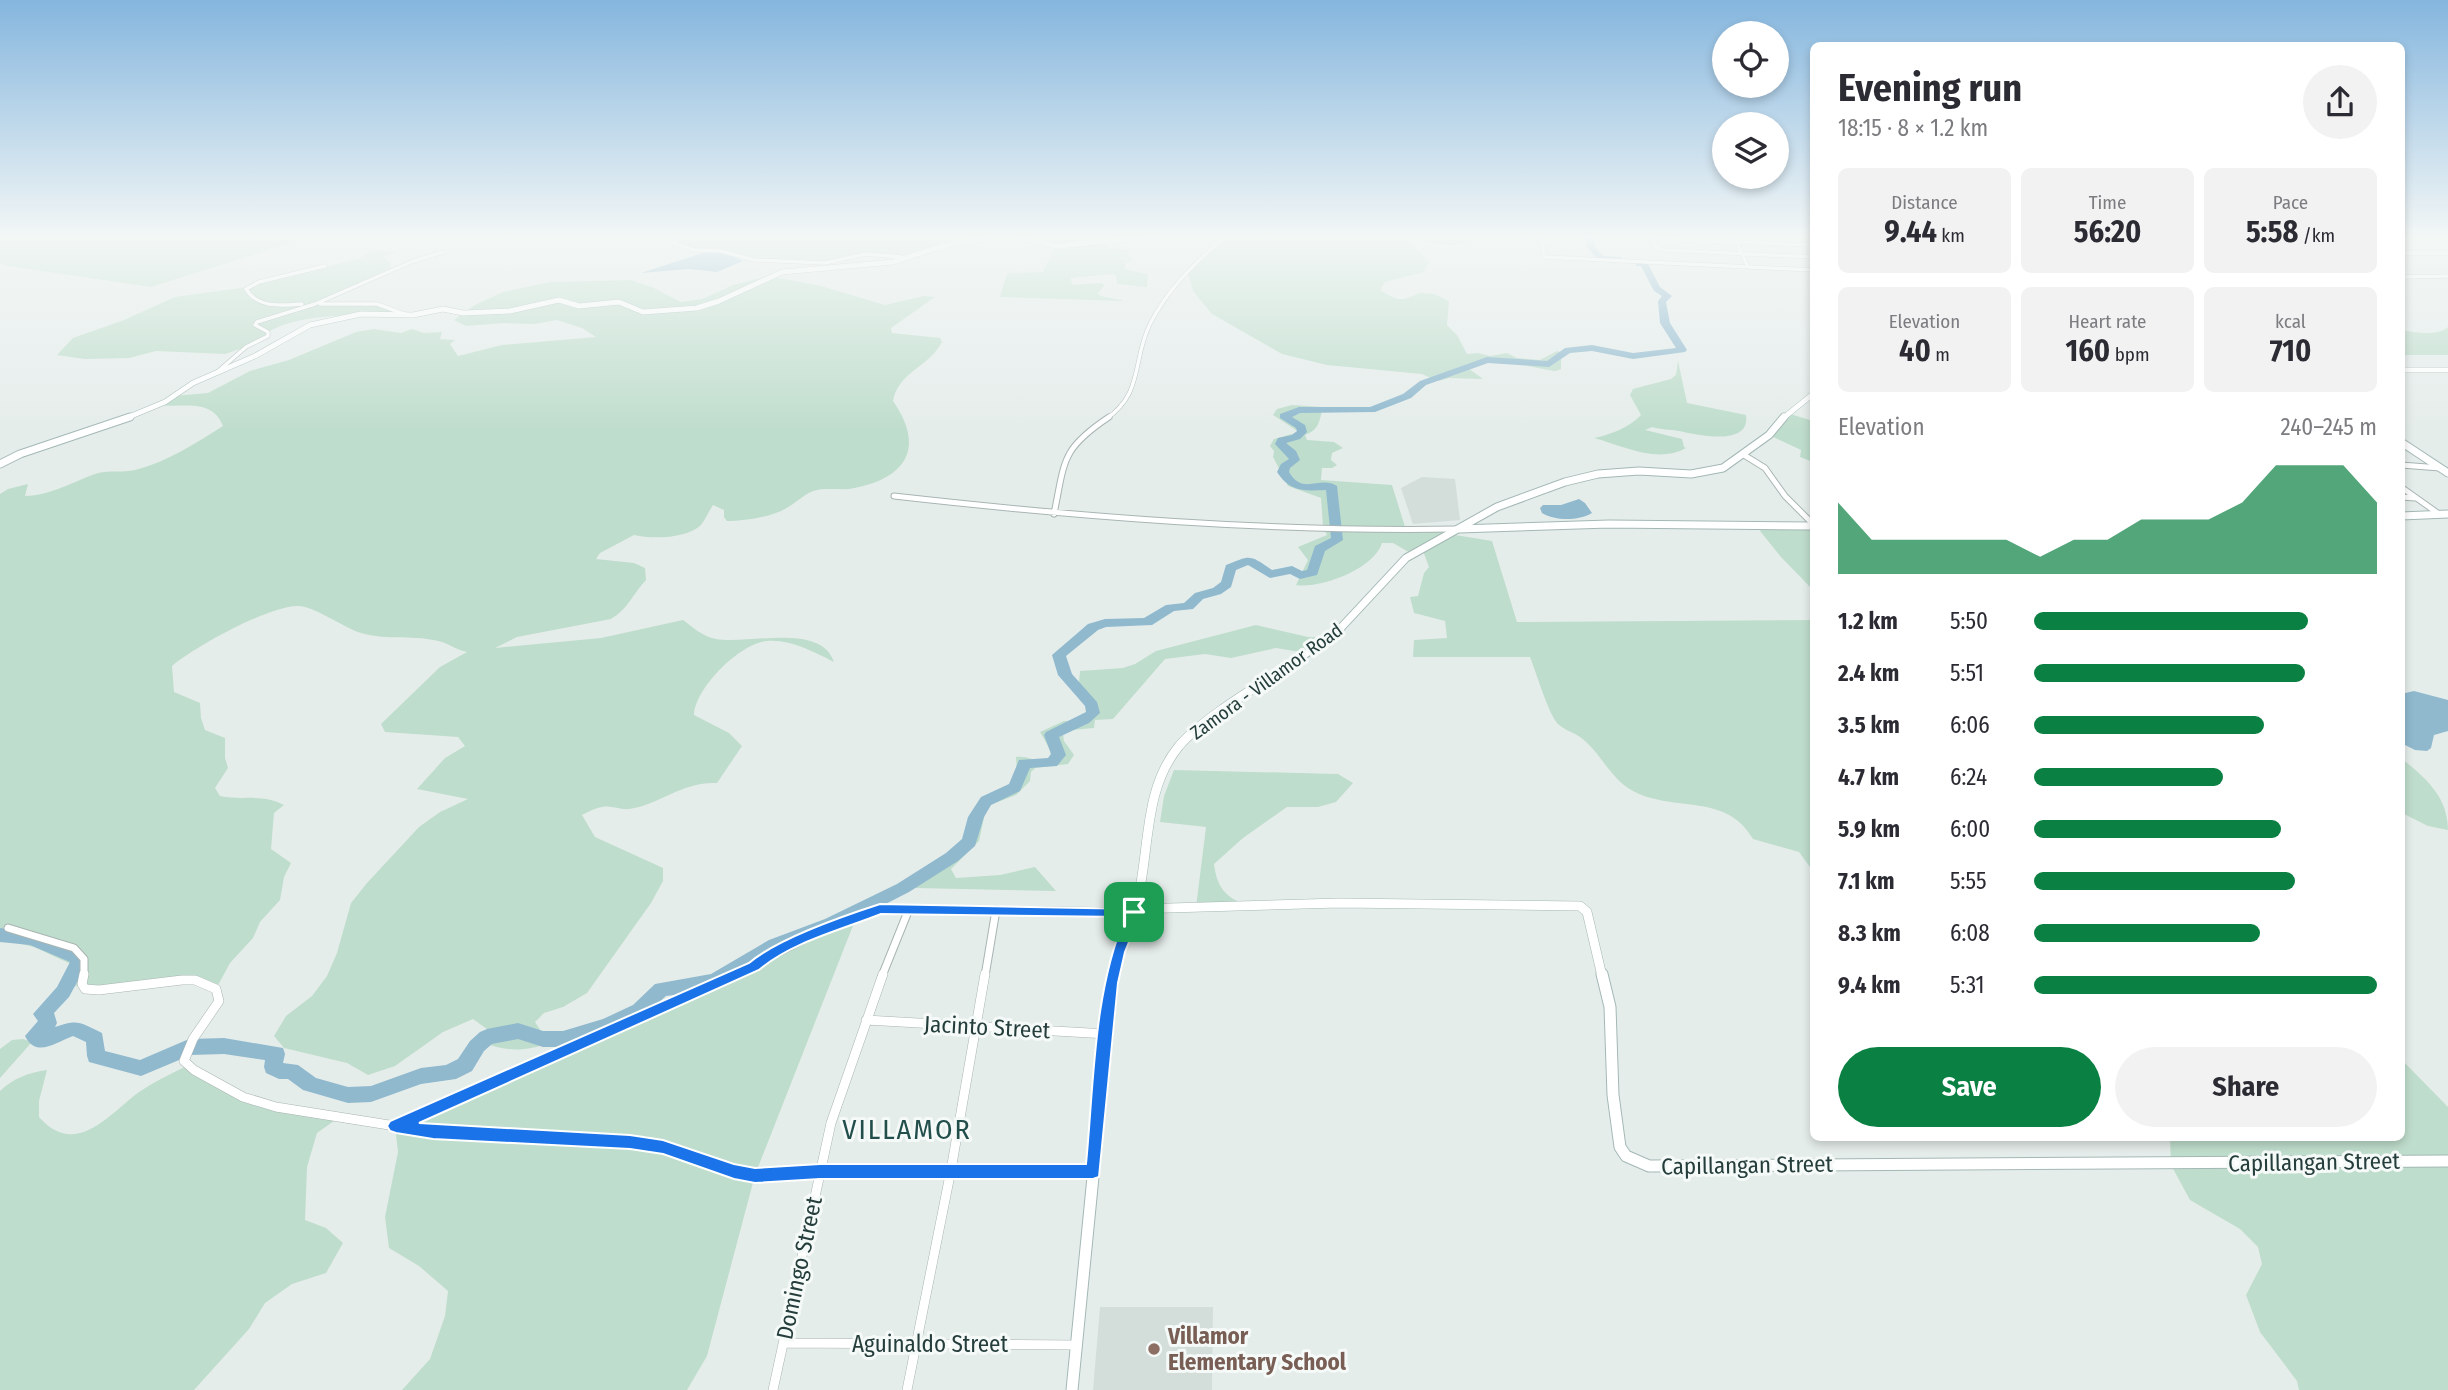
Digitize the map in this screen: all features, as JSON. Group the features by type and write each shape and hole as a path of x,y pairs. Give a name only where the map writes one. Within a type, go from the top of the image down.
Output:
{"street":[{"path":"257,300 269,305 377,304 407,315"},
{"path":"216,373 246,347 268,336 268,332 254,324 324,300"},
{"path":"0,464 20,454 139,414 216,373 255,356 310,325 361,314 407,315 443,309 463,313 510,312 559,300 579,306 619,302 643,312 697,308 721,300"},
{"path":"1054,514 1072,446 1128,400 1149,323 1165,300"},
{"path":"2405,370 2448,370"},
{"name":"Zamora - Villamor Road","path":"1072,1390 1115,962 1134,911 1155,793 1178,748 1215,716 1337,632 1406,558 1456,529 1497,507 1565,482 1612,472 1704,473 1723,468 1769,435 1802,400 1810,396"},
{"path":"2405,445 2448,473"},
{"path":"1744,455 1756,460 1771,472 1786,498 1810,522"},
{"path":"2405,465 2440,468"},
{"path":"2405,490 2439,514"},
{"path":"894,496 1054,514 1392,530 1609,524 1810,525"},
{"path":"2405,497 2417,498"},
{"path":"2405,516 2448,514"},
{"name":"Capillangan Street","path":"1134,911 1339,903 1580,906 1587,912 1610,1007 1613,1095 1620,1147 1626,1156 1649,1166 2448,1161"},
{"path":"396,1126 754,967 765,957 808,937 880,909 1134,911"},
{"name":"Domingo Street","path":"773,1390 831,1124 866,1020 909,909"},
{"path":"907,1390 951,1170 996,910"},
{"path":"8,928 65,945 83,954 86,967 82,984 85,989 99,990 182,979 195,980 216,989 219,1002 193,1039 184,1061 187,1066 243,1097 276,1107 433,1132 630,1142 663,1147 734,1171 755,1175 820,1171 1093,1171"},
{"name":"Jacinto Street","path":"866,1020 1107,1034"},
{"name":"Aguinaldo Street","path":"783,1343 1076,1345"}],"shaded area":[{"path":"1422,477 1455,479 1460,520 1413,524 1401,488"},
{"name":"Villamor Elementary School","path":"1100,1307 1213,1307 1212,1390 1093,1390"}],"green space":[{"path":"169,300 324,300 317,303 377,304 407,315 336,316 299,321 268,332 268,336 225,354 156,351 129,358 85,359 57,355 73,338 124,320"},
{"path":"486,300 681,302 868,300 885,305 907,300 931,300 891,328 892,333 940,338 942,342 930,358 907,376 896,391 893,401 903,418 909,448 896,470 868,485 813,491 785,509 765,516 727,521 724,510 713,505 695,530 659,537 634,535 600,553 596,559 634,563 645,568 646,580 617,615 611,619 517,637 495,648 601,638 683,620 702,634 716,639 782,638 815,642 827,650 834,662 784,642 767,641 744,650 710,680 696,704 694,715 729,733 742,746 717,783 683,789 641,806 626,809 602,807 582,815 595,837 663,868 663,881 651,903 587,993 563,1007 544,1013 535,1022 549,1043 518,1050 487,1044 487,1029 473,1019 443,1032 395,1066 368,1075 347,1063 284,1048 274,1036 286,1016 312,996 327,976 337,953 351,903 367,883 419,827 440,812 468,799 417,789 445,758 465,746 458,737 385,732 381,724 440,667 467,652 432,640 361,633 304,607 284,608 251,620 214,638 172,666 174,692 200,703 205,730 225,738 228,768 215,788 220,796 268,799 284,805 274,813 271,849 291,863 284,877 280,900 260,922 253,938 230,963 216,989 195,980 99,990 82,984 61,991 75,972 73,965 34,947 0,939 0,494 28,484 25,496 44,494 98,473 135,470 170,457 223,426 212,411 205,408 159,405 174,396 208,393 250,371 289,360 356,332 374,329 401,333 412,329 424,333 442,332 440,339 455,340 450,344 458,356 502,345 596,337 582,328 557,320 534,324 466,326 454,320"},
{"path":"1200,300 1447,300 1449,301 1447,325 1457,335 1467,354 1490,356 1507,353 1517,358 1540,360 1557,351 1568,354 1561,358 1561,369 1556,371 1485,361 1468,368 1483,379 1449,378 1438,381 1422,374 1327,365 1282,354 1212,314"},
{"path":"2448,327 2448,355 2405,355 2405,331 2432,333"},
{"path":"1678,361 1687,403 1746,415 1745,425 1740,432 1709,436 1652,427 1645,430 1682,439 1686,448 1664,454 1640,452 1594,438 1619,430 1641,415 1630,395 1633,389 1671,379 1676,375"},
{"path":"1292,405 1352,409 1322,411 1317,426 1305,435 1307,440 1334,442 1343,448 1332,453 1331,460 1337,465 1322,468 1321,480 1392,485 1406,530 1456,529 1449,534 1492,541 1517,622 1810,620 1810,867 1799,852 1753,839 1742,824 1729,815 1714,809 1649,797 1625,786 1587,743 1557,723 1530,657 1413,657 1414,640 1447,638 1445,621 1414,613 1410,597 1418,596 1424,573 1429,567 1422,548 1412,554 1393,543 1382,543 1369,561 1358,569 1318,584 1296,585 1308,560 1298,547 1327,535 1323,527 1321,498 1288,486 1273,457 1274,451 1270,446 1274,439 1299,432 1273,415 1277,409"},
{"path":"1787,413 1810,420 1810,461 1800,457 1801,450 1769,435"},
{"path":"1810,526 1810,587 1760,531 1764,527"},
{"path":"1256,625 1308,637 1327,638 1306,653 1276,648 1231,658 1205,654 1165,659 1113,719 1095,720 1094,728 1072,730 1063,734 1064,741 1074,755 1068,764 1035,768 1031,772 1030,781 1016,795 990,805 985,813 979,841 951,869 956,878 1000,875 1035,867 1056,891 915,888 962,845 979,803 1011,783 1015,777 1016,757 1041,761 1050,759 1051,751 1040,732 1064,721 1085,720 1091,710 1078,693 1080,671 1123,668 1156,651"},
{"path":"2405,761 2434,789 2444,808 2448,830 2428,826 2405,814"},
{"path":"1174,770 1338,774 1353,783 1336,802 1318,807 1287,807 1243,838 1214,864 1217,879 1228,895 1248,905 1196,907 1206,827 1160,822 1164,796"},
{"path":"856,918 755,1175 707,1356 687,1390 402,1390 430,1359 445,1316 448,1291 419,1266 389,1248 385,1217 398,1152 395,1126"},
{"path":"12,1040 32,1042 0,1078 0,1049"},
{"path":"2405,1063 2448,1107 2448,1390 2299,1390 2297,1381 2260,1332 2246,1295 2262,1264 2258,1247 2240,1229 2190,1200 2171,1165 2170,1141 2405,1141"},
{"path":"187,1066 243,1097 341,1116 317,1133 307,1167 305,1220 326,1228 343,1243 326,1273 292,1284 265,1303 249,1329 194,1390 0,1390 0,1091 22,1077 47,1070 39,1101 39,1117 53,1129 66,1134 79,1133 104,1121 145,1088"}],"water":[{"path":"1579,499 1592,513 1580,518 1560,519 1542,513 1540,508 1543,505 1561,505"},
{"path":"2414,691 2448,700 2448,731 2434,735 2431,748 2427,751 2415,750 2405,745 2405,693"}],"waterway":[{"path":"0,935 20,936 40,942 77,957 79,962 63,992 42,1014 47,1017 48,1023 34,1036 38,1041 74,1028 95,1038 96,1056 141,1068 189,1047 224,1046 276,1054 273,1067 279,1071 291,1071 310,1084 348,1095 371,1094 421,1076 449,1073 465,1065 477,1046 487,1037 518,1031 543,1039 563,1039 608,1025 639,1010 661,989 716,980 775,945 831,924 903,888 952,857 969,842 976,817 986,801 1015,787 1024,763 1052,763 1059,755 1051,735 1079,723 1093,713 1092,705 1065,675 1059,655 1093,627 1105,623 1147,622 1171,608 1188,606 1199,596 1217,591 1227,584 1230,568 1249,560 1270,574 1292,570 1300,575 1313,572 1319,549 1337,540 1331,486 1303,488 1287,479 1283,472 1285,466 1295,460 1292,453 1280,444 1282,440 1296,437 1302,432 1301,427 1284,416 1299,410 1371,410 1407,396 1423,383 1487,360 1549,364 1568,350 1592,348 1633,356 1682,350 1665,323 1663,300"}],"place":[{"name":"Villamor Elementary School","path":"1154,1349"}],"district":[{"name":"VILLAMOR","path":"907,1129"}],"route":[{"path":"880,909 1134,912 1118,952 1111,983 1093,1171 820,1171 755,1175 734,1171 663,1147 630,1142 599,1138 433,1132 396,1126 754,967 765,957 808,937 880,909"}]}
